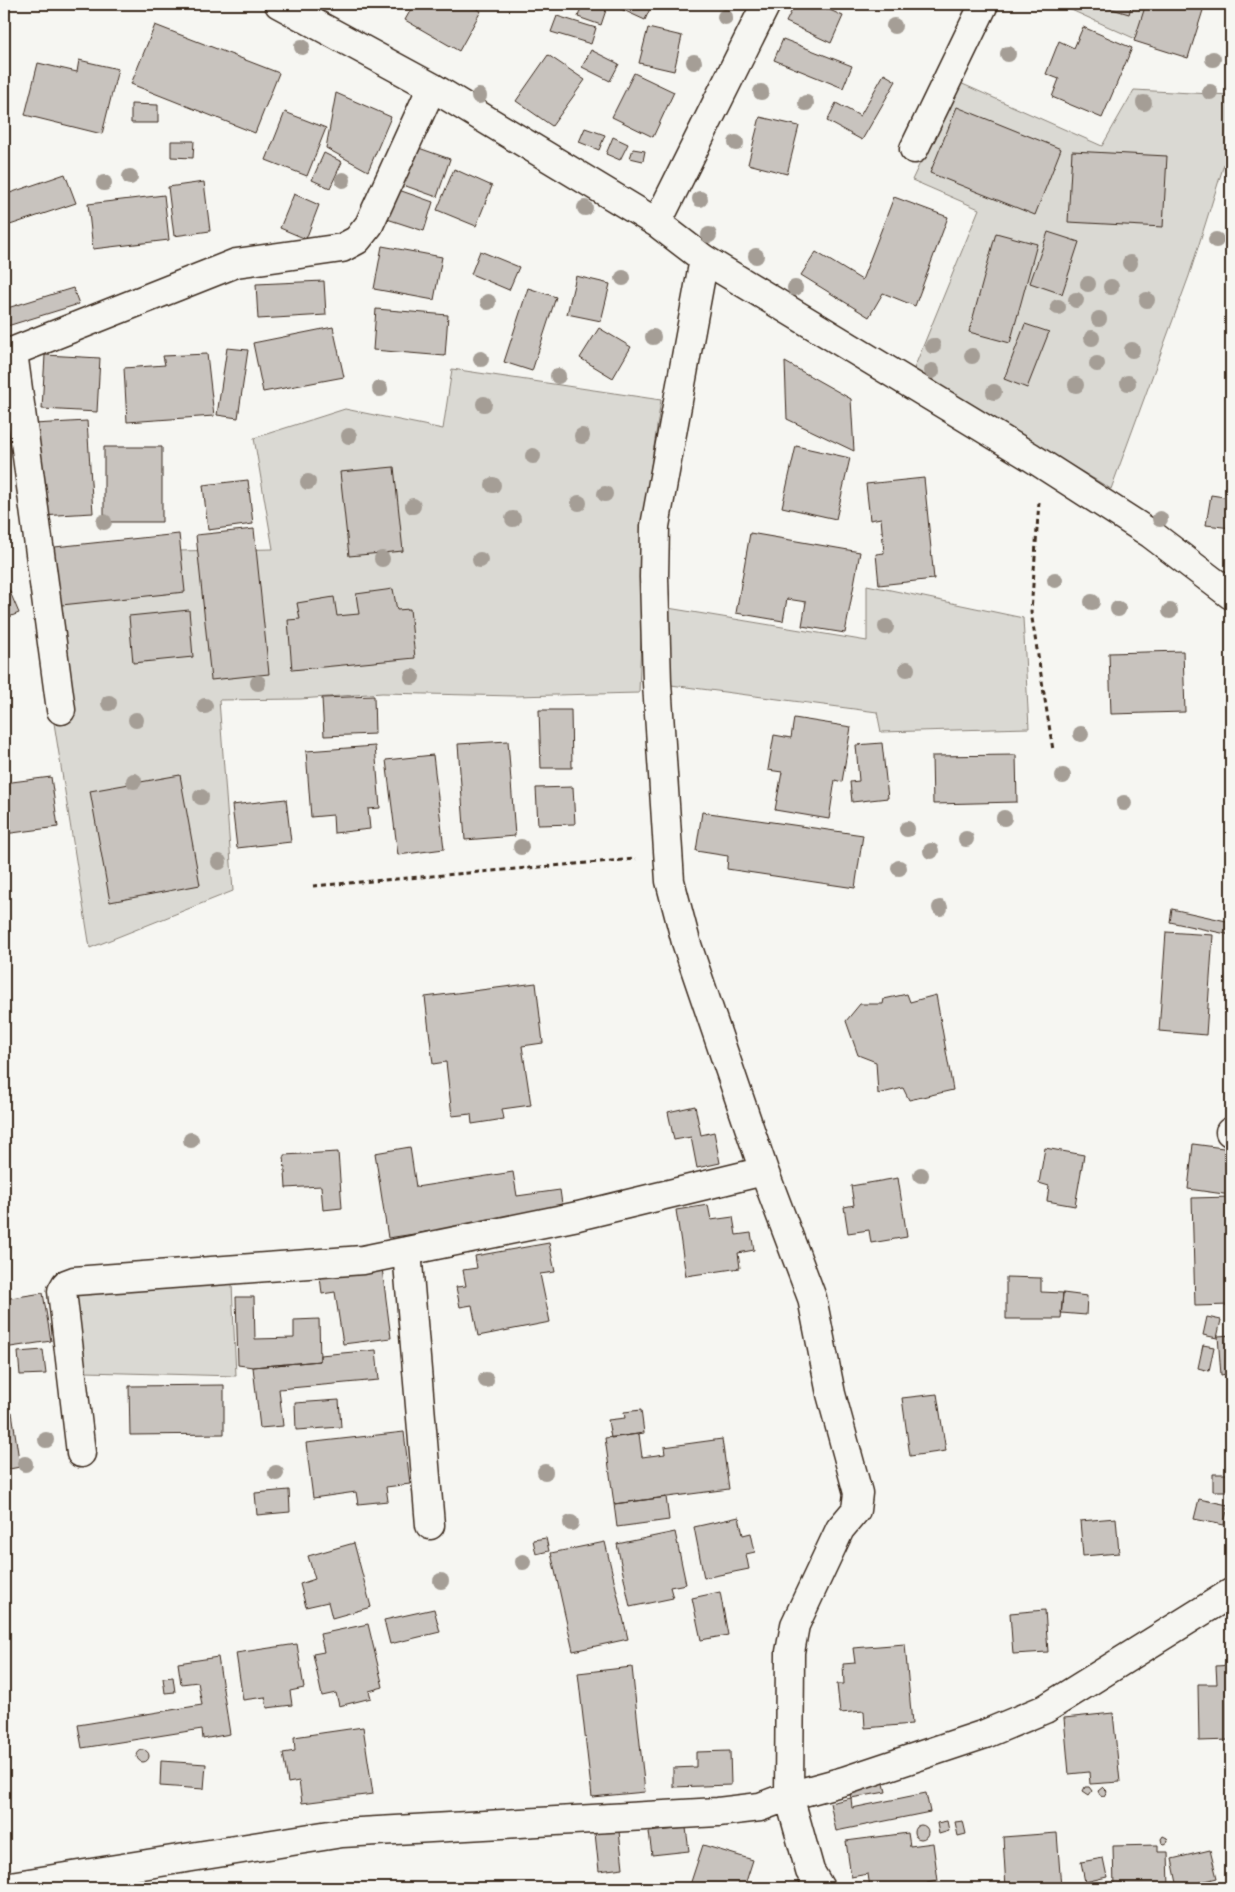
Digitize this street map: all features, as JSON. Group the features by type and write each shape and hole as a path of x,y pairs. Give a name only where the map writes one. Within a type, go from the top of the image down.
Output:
{"street":[{"path":"279,4 432,87 657,223 704,259 1042,464 1151,534 1231,595"},
{"path":"657,223 766,4"},
{"path":"914,150 984,4"},
{"path":"61,710 8,353 236,264 342,248 357,240 369,225 432,87"},
{"path":"704,259 655,526 654,577 658,683 670,881 686,942 764,1171 812,1298 831,1394 858,1493 856,1510 840,1529 795,1625 790,1652 789,1796 810,1871 820,1888"},
{"path":"81,1453 62,1292 66,1284 74,1281 363,1260 578,1216 764,1171"},
{"path":"407,1251 430,1525"},
{"path":"4,1887 342,1833 718,1812 760,1807 789,1796 986,1734 1045,1709 1231,1593"}],"path":[{"path":"1042,464 1031,612 1053,750"},
{"path":"313,886 669,856"}],"shaded area":[{"path":"1058,4 1164,4 1149,45"},
{"path":"958,82 1102,146 1134,90 1231,95 1231,142 1189,276 1111,489 913,371 979,209 912,180"},
{"path":"452,369 661,400 646,500 639,693 515,696 382,693 300,699 219,700 233,891 90,948 54,723 36,554 273,549 254,438 345,409 443,429"},
{"path":"867,585 1023,618 1029,728 881,732 877,712 671,685 668,608 867,641"},
{"path":"232,1284 236,1376 86,1372 76,1294"}],"building":[{"path":"414,4 468,4 481,11 459,51 405,20"},
{"path":"582,4 608,4 601,25 578,17"},
{"path":"610,4 652,4 645,20"},
{"path":"795,4 822,4 821,6 843,16 831,43 786,22"},
{"path":"1095,4 1132,4 1129,14"},
{"path":"1146,4 1205,4 1188,58 1134,41"},
{"path":"557,16 596,28 591,44 551,32"},
{"path":"155,25 279,73 255,133 131,84"},
{"path":"1083,27 1132,48 1102,118 1052,97 1059,79 1046,74 1059,41 1074,48"},
{"path":"648,28 682,36 674,71 639,63"},
{"path":"783,39 852,66 843,88 774,60"},
{"path":"591,50 619,64 610,81 582,67"},
{"path":"548,55 585,80 552,126 516,101"},
{"path":"79,60 118,69 102,134 25,115 38,63 77,72"},
{"path":"634,73 674,92 653,137 612,117"},
{"path":"884,74 896,81 862,140 827,121 836,103 860,116"},
{"path":"336,93 391,117 368,171 326,148"},
{"path":"131,104 158,105 158,123 131,123"},
{"path":"957,107 1061,149 1035,215 930,173"},
{"path":"285,112 326,128 307,176 266,160"},
{"path":"760,117 799,126 787,174 748,164"},
{"path":"585,128 605,135 599,150 579,142"},
{"path":"613,137 628,144 620,160 606,154"},
{"path":"171,141 194,141 193,158 171,157"},
{"path":"416,147 450,159 437,197 403,185"},
{"path":"633,149 645,151 643,161 630,158"},
{"path":"1072,151 1167,156 1163,227 1068,222"},
{"path":"324,153 342,162 330,188 312,180"},
{"path":"454,169 492,186 476,226 437,210"},
{"path":"65,174 76,203 4,227 4,195"},
{"path":"204,182 210,231 174,236 168,187"},
{"path":"393,188 433,202 424,231 384,218"},
{"path":"294,194 319,205 306,239 280,228"},
{"path":"164,195 169,240 93,249 88,204"},
{"path":"894,197 948,217 915,306 883,293 869,317 801,275 816,252 862,280"},
{"path":"1048,232 1079,242 1062,294 1030,283"},
{"path":"996,233 1037,244 1010,343 969,332"},
{"path":"382,246 442,257 434,300 374,289"},
{"path":"480,251 519,267 509,290 471,274"},
{"path":"576,276 610,284 601,321 567,314"},
{"path":"324,281 326,315 258,319 256,284"},
{"path":"73,288 79,304 4,327 4,309"},
{"path":"528,288 556,297 532,371 504,362"},
{"path":"376,309 448,315 445,356 373,350"},
{"path":"1025,324 1049,332 1027,388 1004,379"},
{"path":"333,327 344,377 263,392 253,343"},
{"path":"599,328 631,347 613,378 580,358"},
{"path":"227,348 248,350 238,418 217,415"},
{"path":"207,354 214,416 127,422 124,368 165,365 163,356"},
{"path":"45,355 100,358 97,412 42,409"},
{"path":"785,362 851,399 854,451 787,419"},
{"path":"87,421 93,513 41,516 34,424"},
{"path":"796,446 850,458 836,519 782,507"},
{"path":"104,447 162,447 162,522 104,522"},
{"path":"394,467 403,551 349,556 340,472"},
{"path":"924,478 934,579 879,585 876,554 884,553 881,518 870,520 866,484"},
{"path":"248,480 253,524 208,530 203,485"},
{"path":"1211,495 1231,498 1231,528 1206,525"},
{"path":"254,529 269,674 211,680 196,535"},
{"path":"750,533 860,552 845,633 802,626 806,602 787,599 783,621 736,613"},
{"path":"179,534 185,592 52,606 45,548"},
{"path":"4,578 19,613 4,619"},
{"path":"393,589 397,610 410,609 415,658 292,670 288,620 300,619 297,603 334,597 337,616 359,614 356,594"},
{"path":"189,610 193,657 133,663 129,616"},
{"path":"1183,651 1185,712 1111,714 1109,653"},
{"path":"374,696 375,734 324,736 322,698"},
{"path":"539,710 571,710 572,768 541,768"},
{"path":"794,718 851,727 842,782 835,780 829,819 775,810 782,772 768,770 774,735 791,738"},
{"path":"508,741 515,836 465,840 458,744"},
{"path":"882,743 888,798 852,802 850,782 859,781 856,745"},
{"path":"375,746 380,808 368,809 370,829 334,833 333,815 311,817 306,751"},
{"path":"433,755 444,849 398,855 386,760"},
{"path":"1016,755 1017,802 933,804 932,756"},
{"path":"180,775 200,885 110,902 90,791"},
{"path":"51,777 58,827 4,834 4,783"},
{"path":"573,787 575,824 538,825 536,788"},
{"path":"286,799 291,842 237,848 232,805"},
{"path":"702,812 863,835 855,888 727,869 728,856 696,851"},
{"path":"1172,909 1231,922 1231,935 1170,922"},
{"path":"1166,932 1213,935 1206,1035 1159,1031"},
{"path":"536,983 543,1043 522,1046 531,1105 502,1109 504,1119 472,1124 471,1114 452,1116 446,1062 433,1064 425,997"},
{"path":"907,994 910,1002 936,995 953,1090 909,1100 903,1088 878,1094 876,1062 858,1055 846,1021 860,1004 883,1004 884,999"},
{"path":"695,1106 701,1135 714,1132 720,1163 697,1168 691,1137 674,1140 668,1112"},
{"path":"1193,1144 1231,1149 1231,1195 1188,1189"},
{"path":"410,1147 416,1187 513,1172 517,1196 560,1190 563,1211 388,1238 375,1153"},
{"path":"1045,1148 1084,1155 1075,1206 1047,1201 1049,1186 1039,1183"},
{"path":"338,1152 342,1208 323,1210 321,1186 286,1188 284,1155"},
{"path":"898,1178 907,1237 871,1243 869,1230 848,1233 844,1207 854,1205 851,1186"},
{"path":"1231,1197 1231,1305 1195,1306 1192,1198"},
{"path":"708,1205 711,1220 733,1217 736,1235 751,1233 754,1250 738,1253 740,1268 686,1276 676,1210"},
{"path":"549,1243 555,1272 540,1274 550,1322 478,1336 472,1305 460,1307 456,1287 466,1286 463,1270 477,1268 475,1256"},
{"path":"382,1268 391,1338 343,1344 335,1292 322,1294 320,1276"},
{"path":"1006,1277 1041,1278 1041,1292 1063,1293 1061,1319 1006,1319"},
{"path":"43,1293 51,1341 4,1348 4,1299"},
{"path":"1063,1293 1087,1296 1086,1315 1061,1313"},
{"path":"236,1297 254,1297 255,1339 294,1338 294,1320 319,1319 320,1361 253,1367 238,1365"},
{"path":"1207,1317 1221,1320 1217,1338 1203,1335"},
{"path":"1231,1335 1231,1385 1227,1385 1226,1374 1221,1375 1218,1336"},
{"path":"1203,1345 1214,1347 1209,1371 1198,1368"},
{"path":"43,1350 46,1374 20,1375 18,1352"},
{"path":"376,1350 379,1380 279,1389 283,1426 260,1428 253,1367 320,1361 320,1355"},
{"path":"224,1385 224,1434 130,1435 129,1386"},
{"path":"937,1394 946,1451 910,1456 902,1398"},
{"path":"339,1400 341,1427 296,1430 295,1403"},
{"path":"641,1410 644,1433 611,1438 608,1420 625,1418 624,1412"},
{"path":"12,1412 20,1467 4,1470 4,1413"},
{"path":"404,1432 410,1484 386,1487 388,1501 358,1504 356,1492 313,1498 306,1443"},
{"path":"639,1434 642,1457 665,1454 664,1447 722,1439 729,1489 614,1504 605,1438"},
{"path":"1213,1474 1228,1474 1229,1491 1213,1491"},
{"path":"289,1490 290,1512 257,1515 255,1493"},
{"path":"666,1497 669,1520 617,1527 614,1504"},
{"path":"1199,1499 1228,1505 1224,1525 1194,1519"},
{"path":"739,1517 743,1535 751,1533 755,1552 746,1554 749,1569 704,1578 694,1527"},
{"path":"1116,1518 1119,1553 1083,1556 1080,1521"},
{"path":"675,1532 686,1584 670,1587 673,1598 630,1607 617,1544"},
{"path":"546,1538 549,1551 536,1554 533,1540"},
{"path":"605,1542 628,1639 573,1651 551,1553"},
{"path":"354,1543 371,1607 332,1618 328,1602 306,1607 300,1584 315,1579 308,1556"},
{"path":"720,1592 728,1635 701,1640 692,1598"},
{"path":"434,1609 440,1632 390,1644 384,1620"},
{"path":"1045,1610 1048,1652 1013,1654 1010,1613"},
{"path":"368,1624 383,1687 369,1691 371,1698 339,1706 336,1693 322,1696 313,1654 324,1652 320,1634"},
{"path":"297,1644 304,1688 290,1691 292,1705 267,1708 265,1697 243,1700 236,1653"},
{"path":"905,1644 912,1724 865,1728 864,1711 840,1713 837,1684 844,1684 843,1664 855,1663 853,1648"},
{"path":"218,1657 230,1734 203,1739 202,1729 82,1748 78,1725 202,1705 198,1682 181,1684 178,1663"},
{"path":"1231,1665 1231,1740 1199,1741 1198,1684 1217,1684 1216,1666"},
{"path":"632,1667 645,1792 592,1797 578,1673"},
{"path":"173,1677 175,1692 165,1693 163,1678"},
{"path":"1113,1713 1120,1782 1090,1784 1089,1772 1069,1774 1064,1718"},
{"path":"363,1727 373,1794 302,1803 299,1781 288,1783 283,1753 295,1751 294,1737"},
{"path":"145,1750 148,1751 148,1761 141,1762 138,1761 137,1754 138,1751"},
{"path":"730,1751 731,1785 673,1787 673,1768 696,1767 696,1752"},
{"path":"161,1761 206,1764 204,1789 160,1786"},
{"path":"883,1779 886,1792 851,1798 848,1786"},
{"path":"1085,1787 1089,1787 1092,1791 1089,1795 1083,1791"},
{"path":"1103,1787 1107,1791 1104,1796 1100,1795 1098,1791"},
{"path":"926,1793 930,1812 836,1831 830,1803 851,1798 852,1808"},
{"path":"947,1821 949,1831 939,1834 937,1823"},
{"path":"963,1821 966,1834 958,1836 955,1822"},
{"path":"921,1825 926,1827 928,1832 926,1837 921,1839 916,1837 914,1832 916,1827"},
{"path":"686,1828 689,1851 652,1855 649,1832"},
{"path":"619,1831 623,1868 599,1871 595,1833"},
{"path":"908,1833 910,1846 933,1843 938,1881 927,1883 928,1888 870,1888 868,1874 851,1877 846,1841"},
{"path":"1057,1833 1061,1888 1006,1888 1003,1837"},
{"path":"1163,1836 1167,1838 1168,1842 1165,1844 1162,1843 1161,1839"},
{"path":"703,1845 753,1860 744,1888 689,1888"},
{"path":"1158,1845 1158,1852 1168,1852 1169,1888 1114,1888 1113,1846"},
{"path":"1210,1850 1217,1878 1178,1888 1172,1859"},
{"path":"1103,1858 1107,1877 1085,1882 1081,1862"}]}
